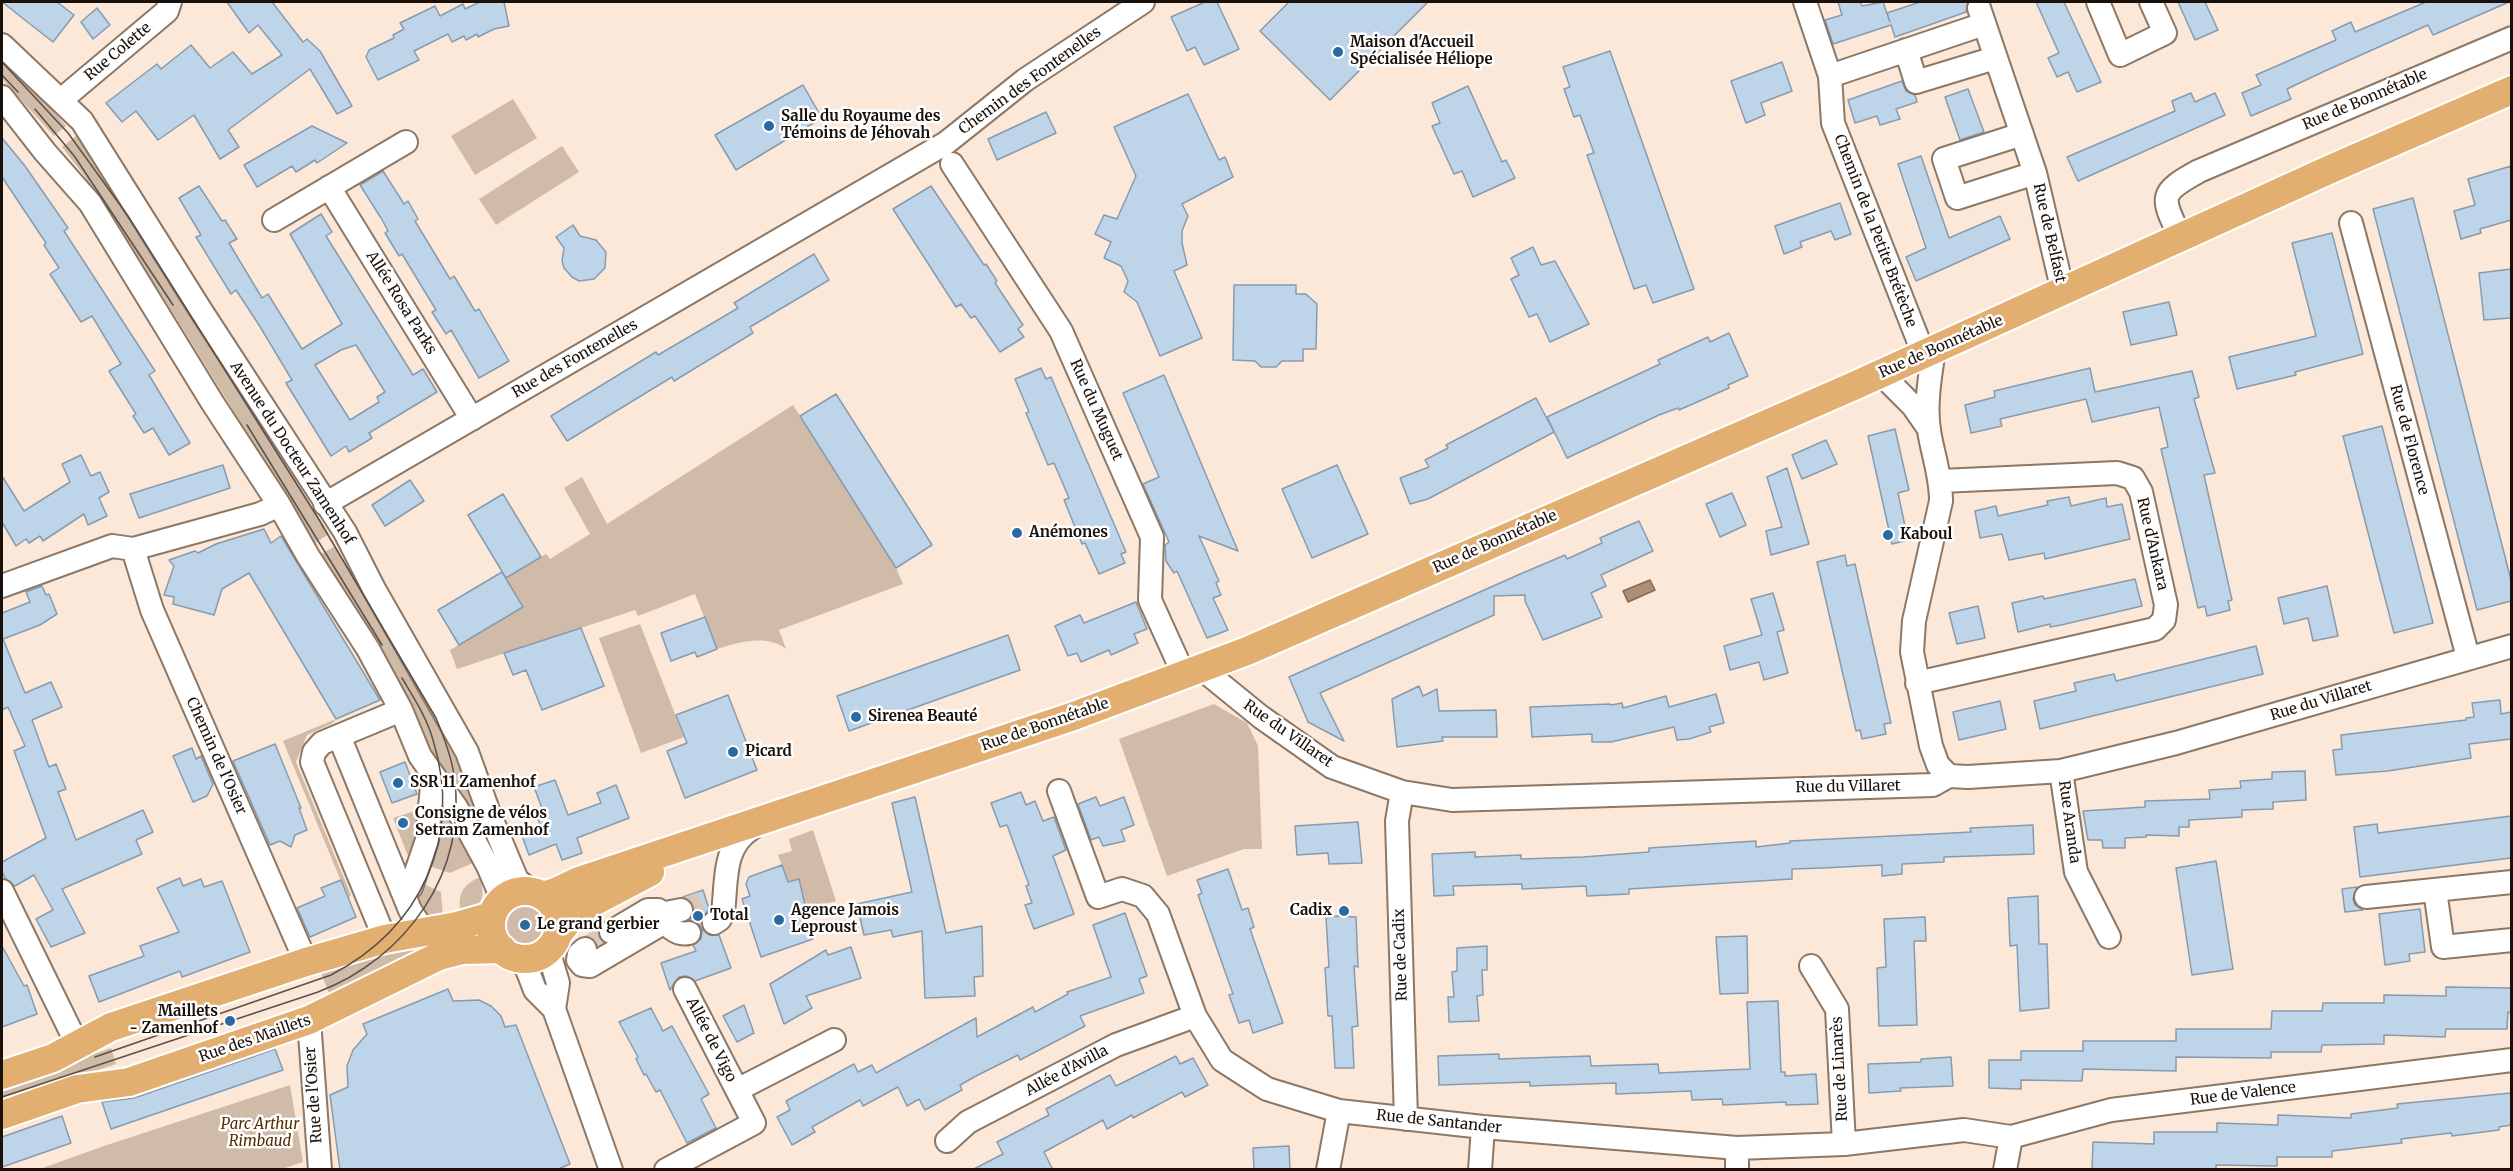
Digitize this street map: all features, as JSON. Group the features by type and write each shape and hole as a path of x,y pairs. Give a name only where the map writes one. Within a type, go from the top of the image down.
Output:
{"main road":[{"name":"Rue de Bonnétable","path":"537,894 556,892 587,878 719,847 751,829 796,810 1071,717 1247,651 1881,374 2333,168 2511,90"},
{"name":"Rue de Bonnétable","path":"554,940 576,911 657,868 719,847 796,810"},
{"path":"2,1076 53,1058 111,1027 306,962 385,939 457,926 496,909 515,892 537,894 551,903 557,914 554,940 537,956 510,953 493,935 496,909"},
{"name":"Rue des Maillets","path":"2,1115 77,1089 129,1082 309,1020 439,956 462,950 510,953"}],"street":[{"name":"Rue Colette","path":"61,100 167,11 170,2"},
{"name":"Chemin des Fontenelles","path":"824,214 946,143 1025,80 1143,2"},
{"name":"Chemin de la Petite Brétèche","path":"1805,2 1830,76 1833,123 1929,352"},
{"path":"2098,2 2120,54 2165,33 2151,2"},
{"name":"Rue de Belfast","path":"1830,76 1906,50 1981,16 2035,173 2063,292"},
{"name":"Rue de Bonnétable","path":"2181,238 2169,212 2167,197 2172,186 2199,171 2511,38"},
{"name":"Avenue du Docteur Zamenhof","path":"2,45 82,121 345,532 374,589 467,753 517,880 537,894"},
{"path":"1906,50 1916,82 1995,58"},
{"path":"2,97 45,152 90,203 368,649 401,711 420,756 456,807 488,866 498,890 496,909"},
{"name":"Rue de Belfast","path":"2022,134 1944,159 1957,198 2035,173"},
{"path":"274,220 406,142"},
{"name":"Rue du Muguet","path":"952,164 1061,331 1152,537 1150,600 1193,672"},
{"name":"Allée Rosa Parks","path":"329,187 472,419"},
{"name":"Rue des Fontenelles","path":"325,504 824,214"},
{"name":"Rue de Florence","path":"2350,223 2468,657"},
{"path":"1929,352 1929,429 1941,481 1941,501 1914,621 1912,652 1931,746 1938,765 1949,776"},
{"path":"1881,374 1913,406 1929,429"},
{"name":"Rue d'Ankara","path":"1917,683 2155,629 2164,620 2166,605 2141,492 2133,478 2117,473 1941,481"},
{"path":"2,586 112,546 134,549 260,514 278,503"},
{"name":"Chemin de l'Osier","path":"134,549 152,610 306,962"},
{"name":"Rue du Villaret","path":"1193,672 1332,767 1402,792 1464,800 1933,785 1949,776 1968,777 2061,771 2228,728 2511,646"},
{"path":"385,939 312,762 314,752 322,743 401,711"},
{"path":"339,736 402,891 413,916 424,932"},
{"name":"Rue Aranda","path":"2061,771 2076,872 2109,937"},
{"path":"402,891 411,887 428,840 433,775"},
{"name":"Rue de Santander","path":"1059,791 1098,897 1122,889 1143,897 1158,914 1195,1016 1222,1060 1267,1089 1339,1111 1737,1159 1964,1130 2011,1137"},
{"name":"Rue de Cadix","path":"1402,792 1397,821 1406,1119"},
{"path":"710,912 719,906 726,884 719,847"},
{"path":"2366,897 2511,882"},
{"path":"619,888 638,893 675,918"},
{"path":"2435,890 2443,948 2511,940"},
{"path":"2,891 77,1044"},
{"path":"610,932 648,910 654,909 675,918"},
{"path":"585,949 579,954 578,960 582,965 590,966 658,926 662,921 675,918"},
{"path":"554,940 551,960 558,983 554,1009"},
{"path":"510,953 527,969 535,990 554,1009 611,1170"},
{"name":"Rue de Linarès","path":"1811,966 1837,1009 1844,1144"},
{"name":"Allée de Vigo","path":"666,1170 754,1123 686,989"},
{"name":"Allée d'Avilla","path":"947,1141 968,1122 1116,1045 1195,1016"},
{"name":"Rue de l'Osier","path":"309,1020 320,1170"},
{"name":"Allée de Vigo","path":"737,1090 834,1040"},
{"name":"Rue de Valence","path":"2011,1137 2111,1110 2511,1060"},
{"path":"1328,1170 1339,1111"},
{"path":"1480,1170 1483,1127"},
{"path":"2005,1170 2011,1137"}],"green space":[{"path":"2,57 29,83 66,126 54,136 2,79"},
{"path":"513,99 537,138 475,175 451,136"},
{"path":"76,136 113,186 329,534 315,543 168,305 83,174 62,147"},
{"path":"562,146 579,172 496,225 479,199"},
{"path":"793,405 896,568 903,584 779,630 786,649 770,642 753,641 717,649 695,594 638,616 635,610 457,669 450,650 522,607 505,578 546,554 550,559 590,534 564,488 582,477 607,524"},
{"path":"335,546 438,708 497,852 491,855 435,765 393,670 321,554"},
{"path":"640,624 684,737 641,753 599,638"},
{"path":"1214,704 1247,723 1258,746 1262,849 1244,849 1167,876 1119,739"},
{"path":"336,719 333,723 307,735 296,762 351,895 348,898 283,741"},
{"path":"437,794 475,862 450,873 426,865"},
{"path":"421,809 415,859 408,856 393,818"},
{"path":"813,830 836,901 806,909 799,879 788,882 778,855 792,851 789,839"},
{"path":"480,877 483,891 481,901 474,908 461,914 462,891 469,883"},
{"path":"419,882 441,892 443,918 428,916 413,896"},
{"path":"525,905 539,911 545,925 539,939 525,945 511,939 505,925 511,911"},
{"path":"450,937 332,1001 318,965"},
{"path":"111,1048 116,1064 2,1102 2,1085"},
{"name":"Parc Arthur Rimbaud","path":"290,1085 303,1162 279,1170 40,1169 104,1146"}],"shaded area":[{"path":"1650,580 1655,590 1628,602 1623,591"}],"building":[{"path":"2,2 57,2 74,15 53,42"},
{"path":"227,2 272,2 303,42 307,39 320,51 352,106 337,114 310,69 228,130 239,147 220,159 194,115 158,140 136,111 122,122 106,103 157,64 161,69 191,45 210,68 233,52 252,74 282,55 258,25 249,33"},
{"path":"480,2 504,2 509,26 494,29 478,37 477,34 466,40 464,36 452,42 448,34 414,51 419,60 378,80 366,57 369,50 394,38 393,35 404,29 400,23 435,6 440,16 463,4 465,9"},
{"path":"1205,2 1217,2 1239,49 1204,65 1195,47 1187,51 1171,17"},
{"name":"Maison d'Accueil Spécialisée Héliope","path":"1289,2 1428,2 1330,100 1260,31"},
{"path":"1838,2 1860,2 1862,6 1883,2 1890,22 1887,13 1920,2 1968,2 1966,12 1895,37 1891,25 1833,44 1825,20 1842,15"},
{"path":"2036,2 2064,2 2101,82 2077,92 2068,72 2057,77 2048,58 2059,53"},
{"path":"2178,2 2205,2 2218,30 2195,40"},
{"path":"2426,2 2509,2 2433,35 2428,25 2287,89 2291,99 2251,116 2242,93 2261,85 2256,75 2336,40 2332,31 2351,22 2355,32"},
{"path":"97,8 110,25 93,39 81,22"},
{"path":"1610,51 1694,289 1653,303 1646,285 1634,289 1587,155 1594,153 1580,115 1574,117 1564,89 1570,87 1563,67"},
{"path":"1782,62 1792,91 1761,103 1765,115 1746,123 1731,81"},
{"path":"1902,81 1906,91 1915,95 1917,102 1896,109 1900,119 1880,125 1877,116 1855,123 1848,100"},
{"name":"Salle du Royaume des Témoins de Jéhovah","path":"803,85 822,118 736,170 715,135"},
{"path":"1468,86 1502,162 1506,160 1515,178 1473,197 1462,171 1454,174 1432,126 1440,123 1432,103"},
{"path":"1968,89 1984,132 1960,140 1945,97"},
{"path":"2191,93 2195,102 2215,93 2225,115 2078,181 2067,157 2175,111 2172,101"},
{"path":"1188,94 1219,160 1225,157 1233,177 1182,204 1188,216 1182,231 1187,265 1174,271 1202,338 1160,356 1137,302 1124,292 1128,281 1121,266 1104,258 1111,242 1095,234 1104,215 1117,219 1136,176 1114,127"},
{"path":"1046,112 1056,133 997,160 988,139"},
{"path":"312,126 347,143 317,163 315,160 296,172 292,166 257,187 244,165"},
{"path":"2,138 25,166 68,228 64,231 155,371 149,375 190,443 169,455 153,428 144,433 133,416 136,414 109,371 121,364 92,316 81,322 50,274 59,268 44,245 46,243 2,177"},
{"path":"1921,156 1949,238 2000,216 2010,239 1916,281 1906,257 1926,248 1898,164"},
{"path":"2511,166 2511,220 2480,229 2481,233 2461,239 2454,211 2475,205 2468,179"},
{"path":"383,171 404,204 408,201 418,219 415,221 450,279 454,276 475,311 479,309 509,361 479,378 451,330 446,334 432,312 436,310 402,254 399,256 385,233 388,231 360,185"},
{"path":"199,186 237,239 229,243 262,298 268,294 302,349 342,324 290,234 321,214 332,232 326,236 413,375 423,369 437,392 369,433 372,438 349,452 346,446 331,456 286,383 292,380 259,325 236,290 231,294 196,237 201,235 179,198","holes":["356,345 385,392 377,397 379,402 350,420 315,365 341,350"]},
{"path":"931,186 984,265 986,264 997,281 995,283 1023,325 1018,329 1024,337 1000,352 975,316 971,318 961,304 956,307 893,209"},
{"path":"2413,198 2511,580 2511,601 2477,610 2373,209"},
{"path":"1840,203 1851,234 1835,240 1831,231 1800,242 1802,247 1784,254 1775,226"},
{"path":"573,225 580,236 596,240 606,252 605,268 594,279 579,281 564,268 562,261 564,248 556,237"},
{"path":"2332,233 2363,354 2295,372 2296,375 2237,389 2229,357 2316,336 2292,243"},
{"path":"1533,247 1541,265 1555,261 1589,324 1550,342 1537,314 1529,317 1511,279 1519,275 1511,258"},
{"path":"814,254 829,280 750,327 753,333 674,381 672,377 567,441 551,416 656,352 658,355 738,308 734,303"},
{"path":"2511,269 2511,318 2484,320 2479,273"},
{"path":"1234,285 1296,285 1296,294 1306,294 1317,304 1316,349 1303,349 1303,361 1282,361 1276,367 1261,367 1255,361 1233,360"},
{"path":"2169,302 2177,335 2131,345 2123,312"},
{"path":"1729,333 1748,376 1728,385 1729,388 1679,410 1678,408 1659,415 1567,458 1547,417 1660,364 1658,360 1708,337 1710,342"},
{"path":"1041,368 1046,379 1051,377 1126,552 1121,554 1125,563 1099,574 1085,543 1082,544 1064,500 1069,498 1054,463 1048,465 1026,413 1029,412 1015,379"},
{"path":"2090,368 2095,392 2192,371 2199,397 2194,399 2215,473 2204,475 2232,600 2228,601 2230,610 2207,616 2205,606 2198,608 2161,449 2168,447 2159,407 2092,422 2086,399 2000,419 2002,426 1971,433 1965,405 1995,397 1994,391"},
{"path":"1164,375 1238,551 1199,536 1219,581 1216,583 1221,595 1213,598 1228,630 1207,638 1177,571 1174,573 1166,561 1165,545 1169,542 1143,484 1159,477 1123,393"},
{"path":"836,394 932,545 896,568 800,416"},
{"path":"1536,398 1554,432 1428,499 1410,504 1400,478 1429,467 1425,460 1448,448 1446,445"},
{"path":"2382,426 2433,623 2394,633 2343,436"},
{"path":"1895,429 1909,490 1898,493 1908,540 1892,544 1868,436"},
{"path":"1826,440 1837,464 1802,479 1792,455"},
{"path":"81,455 91,476 100,472 109,492 99,498 107,516 88,525 84,514 43,541 40,536 29,543 26,539 16,546 2,522 2,476 24,511 70,482 62,464"},
{"path":"223,465 230,488 139,518 130,494"},
{"path":"1337,465 1368,534 1312,558 1282,489"},
{"path":"1787,468 1809,544 1771,555 1766,531 1782,527 1767,477"},
{"path":"410,480 424,501 385,526 372,505"},
{"path":"1732,493 1746,525 1720,537 1706,504"},
{"path":"503,494 541,557 506,578 468,515"},
{"path":"2069,497 2071,506 2106,498 2107,507 2122,504 2130,539 2045,559 2044,553 2009,560 2002,534 1980,538 1975,511 1996,506 1998,516 2048,505 2047,501"},
{"path":"1639,521 1653,551 1601,575 1606,586 1591,593 1602,617 1543,640 1525,601 1525,595 1494,596 1494,615 1320,693 1344,741 1308,722 1289,677 1565,555 1567,559 1602,543 1600,538"},
{"path":"264,529 271,543 281,536 380,700 336,719 249,573 222,589 214,615 173,604 174,597 164,595 174,566 169,560 195,551 198,553 216,544"},
{"path":"1845,555 1847,566 1855,564 1891,723 1884,724 1886,734 1862,739 1860,730 1856,731 1817,562"},
{"path":"502,572 523,607 459,645 438,610"},
{"path":"2135,579 2142,606 2061,625 2050,627 2050,624 2018,632 2012,603 2043,596 2044,599"},
{"path":"42,586 46,595 49,594 57,614 40,625 3,639 25,693 51,682 62,707 32,720 49,767 56,764 66,789 58,792 76,840 143,810 153,832 136,840 142,854 62,889 85,933 51,947 36,919 53,910 34,875 15,886 5,878 2,871 2,862 46,838 14,751 25,746 8,707 2,710 2,613 30,602 26,592"},
{"path":"2327,586 2338,636 2313,641 2308,618 2284,624 2278,598"},
{"path":"1773,593 1784,630 1777,632 1788,673 1764,680 1759,662 1730,670 1724,646 1762,635 1751,599"},
{"path":"1136,602 1147,629 1134,634 1138,643 1111,655 1109,650 1081,662 1077,653 1068,656 1055,626 1080,615 1084,623"},
{"path":"1978,606 1985,638 1957,644 1949,613"},
{"path":"705,617 717,649 697,657 695,652 671,661 661,633"},
{"path":"581,628 604,686 542,710 526,670 513,675 504,653"},
{"path":"1008,635 1020,670 849,731 837,696"},
{"path":"2256,646 2263,674 2040,729 2034,701 2076,691 2074,683 2114,674 2116,681"},
{"path":"1419,686 1423,696 1437,689 1439,711 1496,710 1497,737 1442,737 1443,741 1397,747 1392,699"},
{"path":"1716,694 1724,723 1709,727 1711,732 1689,739 1677,740 1674,727 1611,742 1592,742 1592,734 1532,737 1530,707 1622,703 1623,708 1666,696 1669,707"},
{"path":"728,695 757,770 685,798 667,751 687,743 676,715"},
{"path":"2500,700 2501,714 2511,712 2511,739 2469,744 2471,758 2388,771 2336,775 2333,750 2342,749 2341,735 2466,720 2466,718 2474,717 2472,703"},
{"path":"2000,701 2006,729 1959,740 1953,712"},
{"path":"275,744 301,808 299,808 307,830 295,835 291,847 280,841 270,845 233,761"},
{"path":"192,748 196,759 201,756 213,784 207,796 193,802 173,756"},
{"name":"SSR 11 Zamenhof","path":"405,762 417,794 392,803 380,772"},
{"path":"2305,771 2306,800 2273,802 2273,809 2242,810 2242,817 2189,820 2189,827 2179,827 2179,836 2146,835 2146,837 2125,838 2125,848 2103,848 2102,840 2088,840 2083,811 2145,807 2145,801 2210,799 2209,790 2241,788 2240,781 2272,779 2272,772"},
{"path":"555,780 568,815 601,803 597,793 616,785 629,818 577,838 582,853 574,856 562,860 556,844 529,855 521,833 540,826 538,818 545,816 534,787"},
{"path":"1021,792 1026,805 1035,801 1043,821 1054,817 1066,850 1053,856 1074,914 1034,929 1025,905 1032,903 1026,886 1029,885 1007,825 1000,827 991,803"},
{"path":"915,797 946,933 982,926 983,976 974,977 975,996 925,998 922,931 893,937 891,930 864,935 857,904 912,892 892,803"},
{"path":"1096,797 1100,806 1124,797 1134,825 1121,830 1125,841 1103,846 1099,837 1091,840 1078,804"},
{"path":"2511,816 2511,858 2360,877 2354,827 2377,824 2378,833"},
{"path":"1358,822 1362,863 1329,864 1328,853 1297,855 1295,826"},
{"path":"2033,825 2034,854 1944,857 1944,862 1902,864 1902,874 1882,876 1882,865 1792,869 1792,879 1629,889 1629,894 1587,896 1586,886 1522,889 1522,884 1453,886 1454,895 1434,896 1432,854 1475,852 1475,857 1521,855 1521,859 1583,857 1649,852 1649,848 1756,841 1756,847 1790,843 1790,841 1971,832 1970,828"},
{"path":"2216,861 2233,969 2192,975 2176,868"},
{"name":"Agence Jamois Leproust","path":"782,865 788,882 799,879 813,939 761,957 742,899 750,896 746,884 749,877"},
{"path":"1228,869 1242,910 1248,908 1254,927 1250,929 1283,1023 1253,1033 1249,1020 1239,1023 1229,995 1233,994 1198,895 1202,893 1197,880"},
{"path":"180,878 183,886 201,879 204,887 222,881 250,952 182,977 180,971 99,1002 89,976 144,956 140,946 179,932 157,888"},
{"path":"341,880 356,917 310,937 297,908 325,896 321,888"},
{"path":"2357,887 2353,899 2355,905 2363,910 2345,912 2342,889"},
{"path":"703,890 709,909 702,918 703,930 709,935 719,935 731,968 695,981 686,976 679,977 670,990 661,963 696,951 693,945 701,939 702,931 700,925 690,920 694,914 694,907 691,901 683,897"},
{"path":"2038,896 2039,944 2047,944 2049,1008 2020,1011 2017,945 2010,946 2008,898"},
{"path":"2420,909 2425,952 2409,954 2410,961 2385,965 2379,914"},
{"path":"1125,913 1147,976 1139,979 1144,993 1080,1016 1085,1026 1020,1060 1018,1055 978,1075 960,1085 962,1090 925,1110 919,1099 907,1106 898,1087 863,1106 860,1100 812,1127 815,1132 792,1145 777,1117 790,1110 786,1101 854,1064 858,1072 872,1065 876,1073 976,1018 977,1037 1033,1007 1035,1012 1068,994 1067,992 1111,977 1093,925"},
{"path":"1356,917 1358,967 1354,966 1358,1026 1352,1027 1354,1068 1335,1068 1332,1016 1328,1016 1325,968 1329,967 1326,918"},
{"path":"1925,917 1926,941 1914,941 1917,1025 1879,1026 1877,968 1886,967 1884,919"},
{"path":"1747,936 1748,993 1720,994 1716,937"},
{"path":"2,946 24,986 27,985 37,1014 2,1027"},
{"path":"1487,946 1487,970 1482,970 1483,995 1477,996 1479,1021 1449,1022 1448,997 1454,997 1452,972 1457,971 1457,948"},
{"path":"851,947 861,978 806,996 812,1008 784,1024 770,984 826,950 828,955"},
{"path":"2446,987 2511,988 2511,1013 2508,1012 2507,1029 2446,1029 2445,1037 2384,1035 2384,1044 2322,1045 2321,1052 2271,1052 2271,1058 2176,1057 2176,1071 2083,1069 2082,1081 2021,1080 2021,1089 1989,1088 1989,1060 2021,1060 2021,1051 2083,1051 2083,1041 2176,1041 2176,1029 2271,1029 2272,1011 2322,1011 2323,1003 2384,1003 2384,995 2446,996"},
{"path":"448,989 453,1001 479,1000 491,1006 501,1016 505,1027 516,1025 570,1164 556,1170 340,1170 330,1095 348,1087 347,1066 353,1050 367,1034 363,1024"},
{"path":"1778,1001 1781,1072 1785,1072 1785,1076 1816,1074 1818,1104 1786,1105 1786,1102 1723,1105 1722,1099 1692,1100 1691,1091 1616,1094 1616,1083 1530,1086 1530,1082 1439,1085 1438,1056 1499,1054 1499,1059 1590,1056 1591,1066 1658,1064 1659,1073 1750,1069 1747,1002"},
{"path":"744,1005 754,1033 737,1042 723,1016"},
{"path":"651,1008 663,1031 672,1026 709,1094 701,1099 716,1128 687,1143 660,1090 656,1092 646,1074 644,1075 636,1059 638,1057 619,1022"},
{"path":"275,1049 283,1070 111,1129 102,1102 134,1098"},
{"path":"1176,1056 1180,1064 1193,1058 1208,1085 1185,1097 1182,1092 1107,1129 1103,1120 1044,1152 1053,1170 972,1170 1003,1154 997,1142 1049,1115 1046,1109 1110,1075 1116,1086"},
{"path":"1951,1057 1953,1086 1900,1088 1901,1091 1869,1093 1868,1064 1921,1062 1921,1059"},
{"path":"2511,1093 2511,1125 2499,1127 2499,1130 2401,1139 2402,1143 2332,1151 2332,1157 2277,1157 2277,1166 2216,1165 2216,1170 2092,1170 2093,1142 2154,1144 2154,1132 2217,1132 2217,1123 2278,1125 2278,1115 2351,1118 2351,1114 2398,1108 2397,1104"},
{"path":"62,1116 71,1143 2,1167 2,1137"},
{"path":"1289,1146 1290,1170 1254,1170 1253,1148"}],"tunnel":[{"path":"681,910 706,901"},
{"path":"585,949 611,932"}],"tram line":[{"path":"2,62 68,133 128,216 318,518 436,718 453,768 456,811 451,845 441,877 425,907 404,934 378,958 350,977 318,992 2,1097"},
{"path":"2,75 18,92"},
{"path":"35,109 75,157 173,305"},
{"path":"247,425 382,645"},
{"path":"95,1057 331,975 362,955 389,932 411,906 427,877 438,845 442,811 441,776 433,740 424,716 402,678"}],"place":[{"name":"Maison d'Accueil Spécialisée Héliope","path":"1338,52"},
{"name":"Salle du Royaume des Témoins de Jéhovah","path":"769,126"},
{"name":"Anémones","path":"1017,533"},
{"name":"Kaboul","path":"1888,535"},
{"name":"Sirenea Beauté","path":"856,717"},
{"name":"Picard","path":"733,752"},
{"name":"SSR 11 Zamenhof","path":"398,783"},
{"name":"Consigne de vélos Setram Zamenhof","path":"403,823"},
{"name":"Cadix","path":"1344,911"},
{"name":"Total","path":"698,916"},
{"name":"Agence Jamois Leproust","path":"779,920"},
{"name":"Le grand gerbier","path":"525,925"},
{"name":"Maillets - Zamenhof","path":"230,1021"}]}
